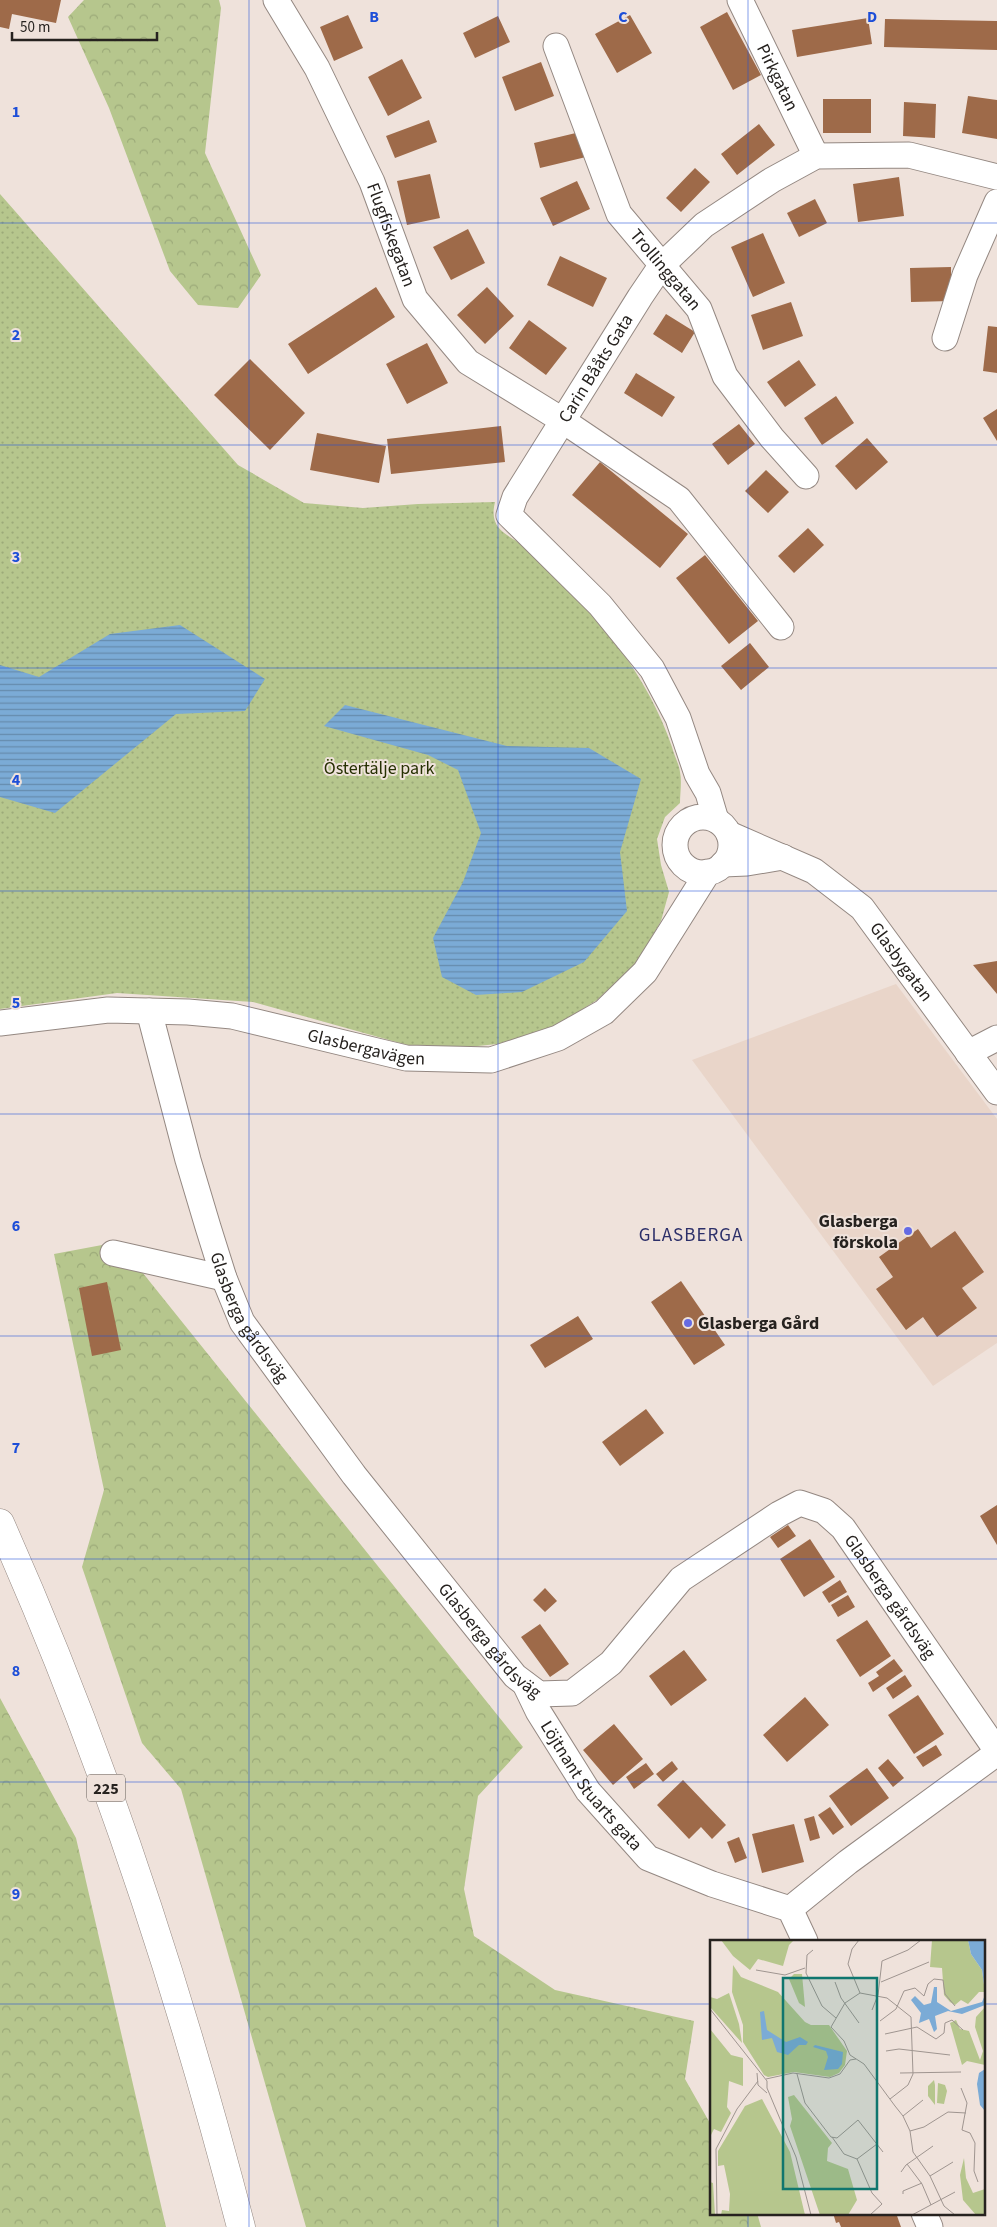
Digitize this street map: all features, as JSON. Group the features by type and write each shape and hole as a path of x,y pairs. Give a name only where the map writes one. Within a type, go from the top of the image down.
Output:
{"main road":[{"name":"225","path":"0,1523 82,1721 142,1891 195,2059 241,2227"}],"street":[{"name":"Flugfiskegatan","path":"276,0 317,68 372,182 415,299 468,362 562,420 679,499 781,627"},
{"name":"Pirkgatan","path":"740,0 816,156"},
{"name":"Trollinggatan","path":"556,46 619,214 699,309 725,376 772,438 806,476"},
{"name":"Carin Bååts Gata","path":"722,827 708,793 697,774 678,718 652,669 600,605 509,515 515,497 661,266 704,225 772,180 816,156 909,156 997,177"},
{"path":"944,338 965,275 997,202"},
{"name":"Carin Bååts Gata","path":"688,822 697,774"},
{"path":"679,917 678,889 681,861 676,844 677,836 688,822 701,817 722,827 731,849 716,868"},
{"name":"Glasbygatan","path":"722,827 783,858 814,871 862,908 997,1092"},
{"path":"681,861 693,870 783,858"},
{"name":"Glasbergavägen","path":"0,1023 108,1010 232,1016 406,1058 491,1060 558,1038 604,1012 645,972 679,917 716,868"},
{"name":"Glasberga gårdsväg","path":"149,1011 190,1168 224,1278 242,1322 354,1475 508,1668 525,1684 539,1694 572,1693 611,1663 681,1579 779,1514 800,1504 824,1511 843,1528 997,1752"},
{"path":"968,1053 997,1038"},
{"path":"113,1253 224,1278"},
{"name":"Löjtnant Stuarts gata","path":"525,1684 538,1711 588,1791 648,1858 712,1884 790,1908"},
{"path":"805,1940 790,1908 848,1862 997,1752"},
{"path":"924,2214 930,2227"}],"shaded area":[{"name":"Glasberga förskola","path":"896,984 997,1119 997,1343 933,1386 692,1060"}],"green space":[{"path":"84,0 219,0 221,8 205,153 261,275 238,308 198,305 170,271 109,108 68,17"},
{"name":"Östertälje park","path":"0,194 238,465 304,503 363,508 495,502 494,519 501,530 525,547 562,582 601,624 619,647 649,695 662,721 679,769 681,780 680,803 665,817 657,839 661,865 669,892 661,921 637,963 597,1000 551,1029 497,1044 449,1049 407,1045 253,1002 117,993 0,1009"},
{"path":"118,1242 523,1747 478,1796 464,1889 474,1936 555,1990 694,2021 685,2079 710,2123 710,2214 757,2214 761,2227 306,2227 181,1789 142,1743 82,1567 104,1490 54,1254"},
{"path":"0,1698 76,1838 166,2227 0,2227"}],"water":[{"path":"180,625 265,679 245,711 176,714 55,813 0,797 0,665 39,677 110,634"},
{"path":"345,705 507,746 589,748 641,779 620,852 627,911 584,962 522,992 476,995 442,977 433,938 463,882 481,833 458,770 428,755 324,726"}],"building":[{"path":"0,0 61,0 56,23 12,14 9,29 0,27"},
{"path":"727,12 761,75 733,90 700,27"},
{"path":"348,15 363,48 334,61 320,27"},
{"path":"630,15 652,53 617,73 595,34"},
{"path":"498,16 510,42 475,58 463,33"},
{"path":"868,18 872,44 797,57 792,30"},
{"path":"885,19 997,21 997,50 884,47"},
{"path":"402,59 422,98 388,116 368,77"},
{"path":"541,62 554,96 515,111 502,77"},
{"path":"968,96 997,100 997,139 962,133"},
{"path":"823,99 871,99 871,133 823,133"},
{"path":"904,102 936,104 935,138 903,136"},
{"path":"429,120 437,142 395,158 386,136"},
{"path":"759,124 775,145 737,175 721,154"},
{"path":"580,132 586,157 540,168 534,143"},
{"path":"695,168 710,182 681,212 666,198"},
{"path":"430,174 440,218 407,225 397,181"},
{"path":"899,177 904,216 858,222 853,184"},
{"path":"577,181 590,209 553,226 540,198"},
{"path":"815,199 827,223 799,237 787,213"},
{"path":"468,229 485,263 451,280 433,247"},
{"path":"763,233 785,283 753,297 731,247"},
{"path":"560,256 607,278 593,307 547,285"},
{"path":"951,267 951,301 911,302 910,268"},
{"path":"376,287 395,317 308,374 288,344"},
{"path":"487,287 514,316 485,344 457,315"},
{"path":"791,302 803,336 763,350 751,315"},
{"path":"666,314 695,332 682,353 653,334"},
{"path":"529,320 567,348 546,375 509,348"},
{"path":"988,326 997,327 997,373 983,371"},
{"path":"427,343 448,383 407,404 386,364"},
{"path":"250,359 305,413 270,450 214,395"},
{"path":"799,360 816,385 785,407 767,382"},
{"path":"636,373 675,397 662,417 624,393"},
{"path":"836,396 854,423 822,445 804,418"},
{"path":"997,409 997,441 983,418"},
{"path":"739,424 755,444 728,465 712,444"},
{"path":"501,426 505,462 391,474 387,439"},
{"path":"317,433 386,446 379,483 310,470"},
{"path":"867,438 888,462 856,490 835,466"},
{"path":"600,462 688,534 660,568 572,495"},
{"path":"766,470 789,492 768,513 745,491"},
{"path":"808,528 824,545 794,573 778,556"},
{"path":"705,555 758,621 729,644 676,578"},
{"path":"750,643 769,667 741,690 721,666"},
{"path":"997,961 997,994 973,965"},
{"name":"Glasberga förskola","path":"918,1229 931,1248 955,1231 984,1272 962,1288 977,1308 937,1337 923,1317 906,1330 876,1289 893,1277 879,1257"},
{"name":"Glasberga Gård","path":"681,1281 725,1345 694,1365 651,1302"},
{"path":"107,1282 121,1350 92,1356 79,1288"},
{"path":"578,1316 593,1339 545,1368 530,1345"},
{"path":"646,1409 664,1433 620,1466 602,1442"},
{"path":"997,1505 997,1545 980,1516"},
{"path":"788,1525 796,1536 778,1548 770,1537"},
{"path":"810,1539 835,1577 804,1597 780,1559"},
{"path":"840,1580 847,1592 829,1603 822,1592"},
{"path":"545,1588 557,1601 545,1612 533,1600"},
{"path":"848,1595 855,1607 838,1617 831,1605"},
{"path":"867,1620 891,1656 860,1677 836,1640"},
{"path":"540,1624 569,1664 550,1677 521,1637"},
{"path":"684,1650 707,1680 671,1706 649,1676"},
{"path":"894,1659 903,1671 873,1692 868,1683 879,1676 876,1672"},
{"path":"905,1675 912,1686 893,1699 886,1688"},
{"path":"918,1695 944,1734 914,1754 888,1715"},
{"path":"805,1697 829,1725 787,1762 763,1735"},
{"path":"614,1724 643,1759 613,1785 583,1750"},
{"path":"936,1745 942,1755 923,1767 916,1757"},
{"path":"888,1759 904,1778 893,1787 878,1768"},
{"path":"672,1761 678,1769 663,1782 656,1774"},
{"path":"646,1763 654,1774 634,1789 626,1777"},
{"path":"867,1768 889,1798 851,1826 829,1796"},
{"path":"683,1780 726,1825 712,1839 701,1827 689,1839 657,1805"},
{"path":"830,1807 844,1827 833,1835 818,1815"},
{"path":"814,1816 820,1838 810,1841 804,1819"},
{"path":"794,1824 804,1862 762,1873 752,1834"},
{"path":"739,1837 747,1858 735,1863 727,1842"},
{"path":"833,2214 896,2214 901,2227 841,2227 839,2222 836,2223"}],"place":[{"name":"Glasberga förskola","path":"908,1231"},
{"name":"Glasberga Gård","path":"688,1323"}],"district":[{"name":"GLASBERGA","path":"691,1234"}]}
